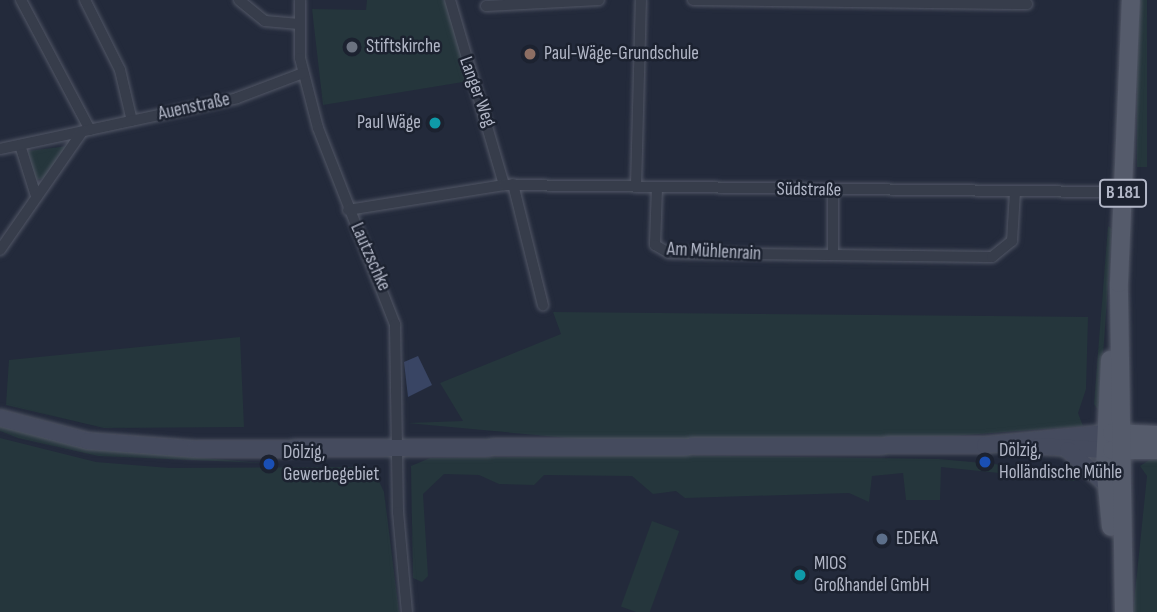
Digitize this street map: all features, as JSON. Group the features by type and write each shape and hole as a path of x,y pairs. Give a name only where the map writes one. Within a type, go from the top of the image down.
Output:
{"main road":[{"name":"B 181","path":"1119,612 1113,442 1131,0"},
{"path":"1113,442 1155,445"},
{"path":"1113,484 1155,445"},
{"name":"B 181","path":"1113,484 1124,612"}],"street":[{"path":"0,250 36,196 86,131 21,0"},
{"path":"85,0 120,70 132,121"},
{"path":"239,0 265,22 299,24"},
{"name":"Lautzschke","path":"300,0 303,73 348,210 394,314 396,447 407,612"},
{"name":"Langer Weg","path":"450,0 509,185"},
{"path":"486,6 599,0"},
{"path":"636,187 641,0"},
{"path":"693,0 1027,5"},
{"name":"Auenstraße","path":"0,149 237,98 303,73"},
{"path":"20,145 36,196"},
{"path":"509,185 543,304"},
{"name":"Südstraße","path":"348,210 509,185 1105,192"},
{"name":"Am Mühlenrain","path":"657,187 658,250 833,255 992,257 1012,241 1015,192"},
{"path":"833,190 833,255"},
{"path":"0,418 113,445 396,447 1113,442"},
{"path":"1027,444 1068,450 1113,442"},
{"path":"1068,450 1113,484"}],"shaded area":[{"path":"367,0 447,0 469,81 323,105 312,9 366,10"},
{"path":"1137,0 1147,0 1147,167 1137,167"},
{"path":"68,146 45,178 35,180 28,151"},
{"path":"1108,226 1112,229 1099,411 1094,404"},
{"path":"553,312 1088,317 1086,389 1078,413 1083,426 953,436 590,440 407,423 463,421 440,383 561,334"},
{"path":"240,337 244,427 104,428 6,405 9,360"},
{"path":"0,424 91,448 262,463 98,456 18,438 0,431"},
{"path":"0,438 96,462 170,468 357,467 377,477 384,492 399,612 0,612"},
{"path":"656,455 939,459 1080,472 1074,481 941,467 940,500 906,500 903,473 872,476 869,502 849,493 685,498 676,491 653,494 632,476 544,475 534,485 499,484 479,475 444,474 423,494 428,576 422,582 413,578 411,466 430,458"},
{"path":"1157,455 1157,612 1133,612 1147,476 1140,466"},
{"path":"652,521 679,531 650,612 636,612 621,607"}],"water":[{"path":"418,356 432,385 408,397 404,362"}],"place":[{"name":"Stiftskirche","path":"352,47"},
{"name":"Paul-Wäge-Grundschule","path":"530,54"},
{"name":"Paul Wäge","path":"435,123"},
{"name":"Dölzig, Holländische Mühle","path":"985,462"},
{"name":"Dölzig, Gewerbegebiet","path":"269,464"},
{"name":"EDEKA","path":"882,539"},
{"name":"MIOS Großhandel GmbH","path":"800,575"}]}
